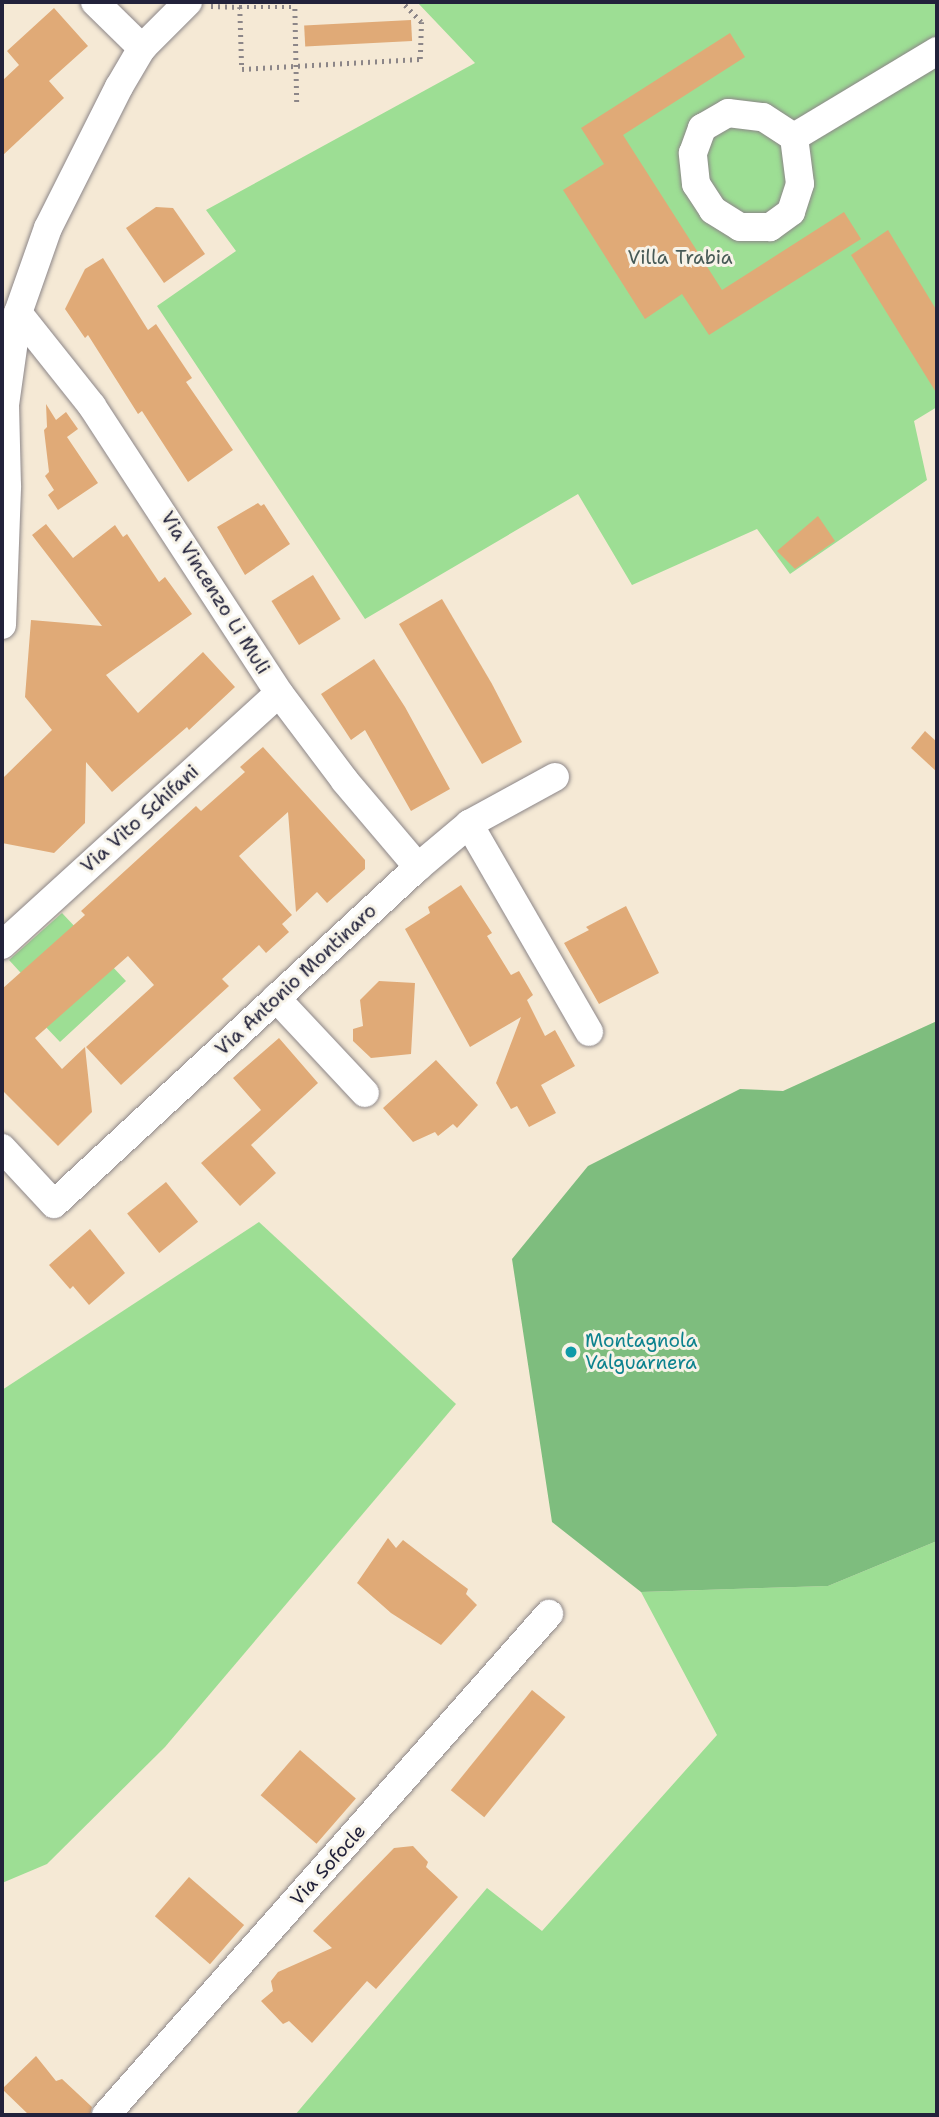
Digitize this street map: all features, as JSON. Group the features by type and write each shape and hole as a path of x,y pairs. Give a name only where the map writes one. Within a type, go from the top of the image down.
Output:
{"street":[{"path":"95,2 142,48"},
{"path":"2,625 7,486 5,405 18,313 48,228 118,87 142,48 188,2"},
{"path":"794,137 937,51"},
{"path":"728,113 763,117 794,137 800,184 791,212 770,227 740,228 713,210 696,184 693,153 702,128 728,113"},
{"name":"Via Vincenzo Li Muli","path":"18,313 108,429 279,692 345,781 418,867"},
{"name":"Via Vito Schifani","path":"2,945 279,692"},
{"name":"Via Antonio Montinaro","path":"2,1147 54,1204 418,867 469,824 555,777"},
{"path":"469,824 589,1032"},
{"path":"276,998 365,1093"},
{"name":"Via Sofocle","path":"106,2115 549,1614"}],"path":[{"path":"201,2 206,6 295,5 297,104"},
{"path":"240,7 242,69 296,68 420,59 421,22 402,2"}],"green space":[{"name":"Villa Trabia","path":"417,2 937,2 937,407 914,421 927,480 790,574 757,529 632,585 578,494 365,619 157,306 236,251 206,210 475,63"},
{"path":"62,913 126,981 60,1042 28,1008 41,995 9,960"},
{"path":"937,1021 937,1541 828,1586 641,1592 552,1522 512,1259 588,1166 740,1089 783,1091"},
{"path":"259,1222 456,1404 165,1747 47,1864 2,1883 2,1390"},
{"path":"937,1541 937,2115 295,2115 487,1888 542,1931 717,1735 641,1592 828,1586"}],"building":[{"path":"54,8 88,46 49,81 64,98 2,156 2,81 19,65 7,51"},
{"path":"411,20 412,41 305,47 304,26"},
{"path":"730,33 745,57 623,135 722,290 844,212 861,239 709,335 682,294 645,319 563,190 604,164 581,128"},
{"path":"156,207 173,208 205,254 164,283 126,228"},
{"path":"888,230 937,311 937,394 851,255"},
{"path":"103,258 148,330 156,324 192,378 186,382 233,450 188,482 142,411 138,414 88,335 85,338 65,309 85,269"},
{"path":"46,404 56,420 66,412 78,429 67,437 98,483 58,510 48,495 54,490 45,476 49,472 44,430 47,427"},
{"path":"258,503 261,506 264,504 290,544 245,575 217,527"},
{"path":"818,516 835,541 795,569 777,551"},
{"path":"46,524 73,558 115,525 123,537 127,534 159,582 165,577 192,614 106,675 138,713 203,652 235,687 189,730 187,727 112,792 86,762 85,823 54,853 2,843 4,777 52,730 25,697 31,620 102,626 32,535"},
{"path":"313,575 341,619 299,645 271,601"},
{"path":"442,599 492,684 522,742 482,764 399,624"},
{"path":"374,659 405,707 450,789 411,811 365,730 351,740 321,694"},
{"path":"925,731 937,742 937,772 911,748"},
{"path":"263,747 365,860 365,869 327,903 317,892 296,912 288,812 239,856 292,915 282,924 289,932 266,953 259,945 222,979 229,986 121,1085 86,1047 154,985 128,956 35,1038 62,1069 85,1047 92,1112 58,1146 2,1090 2,989 85,915 81,911 196,806 201,811 245,772 240,767"},
{"path":"461,885 492,933 487,936 511,975 519,971 533,995 527,1000 545,1036 555,1030 575,1066 541,1085 556,1113 529,1127 517,1106 511,1109 496,1083 521,1017 470,1047 405,929 430,913 428,907"},
{"path":"626,906 659,973 599,1004 564,943 589,930 586,927"},
{"path":"379,981 415,983 411,1054 371,1058 353,1041 353,1029 363,1026 360,1000"},
{"path":"279,1038 318,1083 251,1145 276,1173 240,1206 201,1163 261,1110 233,1078"},
{"path":"436,1060 478,1105 457,1128 453,1124 438,1136 435,1132 413,1142 383,1108"},
{"path":"166,1182 198,1222 159,1253 127,1213"},
{"path":"90,1229 125,1273 89,1305 73,1286 70,1289 49,1265"},
{"path":"388,1538 396,1548 403,1540 468,1589 466,1594 477,1605 441,1645 391,1613 357,1583"},
{"path":"532,1690 565,1717 484,1817 451,1790"},
{"path":"300,1750 356,1799 316,1844 261,1795"},
{"path":"413,1846 428,1862 426,1867 458,1897 376,1989 367,1981 312,2043 289,2021 283,2024 261,2001 273,1991 271,1981 278,1972 332,1948 313,1931 394,1848"},
{"path":"189,1877 244,1925 210,1964 155,1916"},
{"path":"36,2056 56,2081 62,2079 92,2107 90,2115 29,2115 2,2089"}],"place":[{"name":"Montagnola Valguarnera","path":"571,1352"}]}
